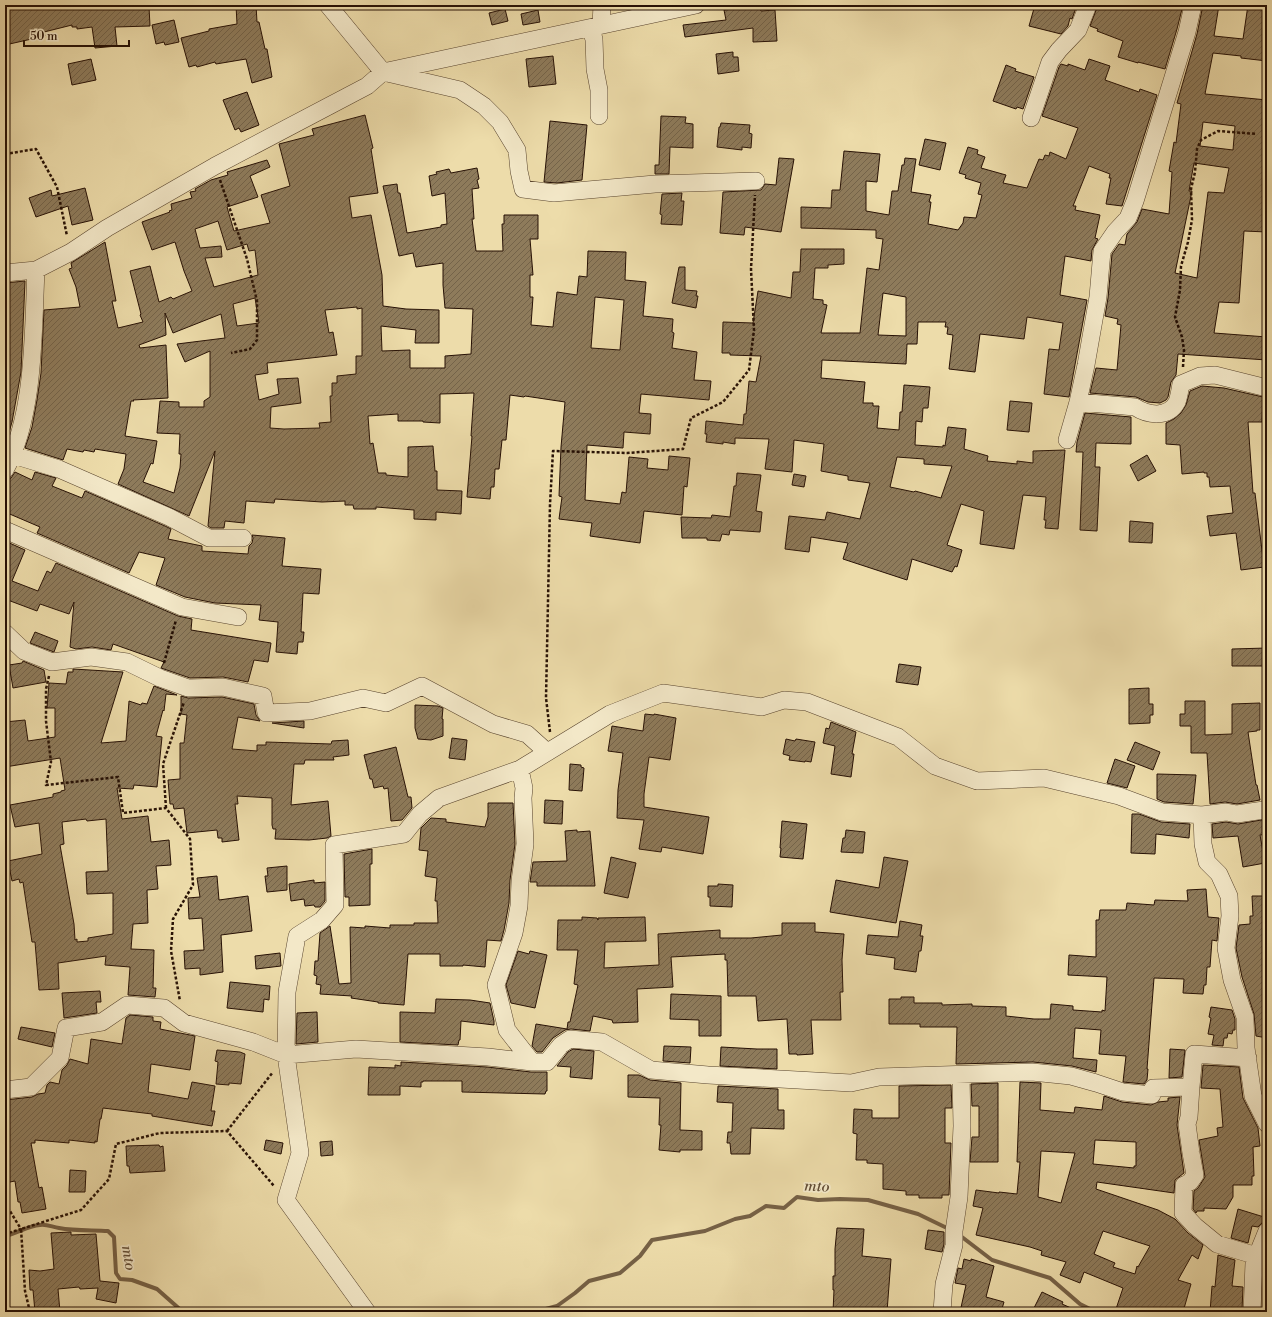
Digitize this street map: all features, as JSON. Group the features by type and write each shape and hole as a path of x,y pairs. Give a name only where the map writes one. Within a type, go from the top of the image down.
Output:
{"street":[{"path":"328,5 383,72 460,90 484,106 500,122 517,150 519,171 523,189 554,193 655,184 756,181"},
{"path":"599,116 599,90 595,69 594,39 602,5"},
{"path":"5,273 36,270 71,252 107,228 215,166 367,86 383,72 696,5"},
{"path":"1031,118 1050,62 1078,30 1088,5"},
{"path":"1067,440 1078,402 1086,365 1096,304 1102,251 1115,232 1128,218 1135,202 1187,32 1193,5"},
{"path":"36,270 31,365 24,420 9,462 59,469 169,517 209,538 243,538"},
{"path":"1078,402 1135,407 1141,411 1157,415 1170,410 1177,402 1181,384 1200,376 1215,375 1267,388"},
{"path":"5,530 182,607 238,617"},
{"path":"5,633 24,651 52,662 91,657 127,662 160,678 188,688 223,687 263,696 266,713 310,712 363,698 386,703 422,686 493,724 527,734 550,750"},
{"path":"367,1312 286,1200 300,1153 286,1055 287,992 297,936 322,920 335,905 334,845 404,834 420,814 440,798 520,769 610,714 663,693 762,707 784,700 806,702 898,737 936,766 977,781 1044,778 1119,796 1162,812 1202,815 1226,812 1238,814 1264,810 1267,808"},
{"path":"520,769 524,788 525,844 520,881 519,906 514,933 496,985 507,1030 532,1062"},
{"path":"1202,815 1203,844 1207,862 1219,874 1229,896 1230,916 1226,948 1232,980 1245,1017 1246,1048 1253,1096 1267,1124"},
{"path":"5,1090 31,1087 60,1058 66,1028 102,1022 126,1005 164,1008 184,1023 253,1042 286,1055 356,1049 547,1062 561,1045 570,1039 602,1042 651,1070 701,1075 851,1083 880,1077 1032,1072 1071,1076 1123,1092 1152,1095 1153,1088 1191,1087"},
{"path":"1248,1058 1194,1054 1189,1117 1187,1124 1195,1175 1190,1182 1184,1185 1183,1213 1194,1226 1217,1244 1257,1256"},
{"path":"942,1312 944,1284 954,1245 954,1231 959,1197 962,1126 961,1075"},
{"path":"1252,1312 1254,1263 1267,1231"}],"path":[{"path":"1181,384 1184,364 1184,350 1176,317 1180,290 1181,266 1188,242 1192,220 1191,189 1195,172 1197,150 1201,140 1218,131 1258,134"},
{"path":"5,154 36,148 57,187 71,252"},
{"path":"215,166 247,259 257,301 257,340 250,349 231,353"},
{"path":"550,750 546,698 550,504 553,451 627,453 683,449 691,418 723,402 749,370 754,330 752,270 756,181"},
{"path":"160,678 177,616 182,607"},
{"path":"52,662 46,689 46,721 51,762 46,785 118,777 123,813 166,808"},
{"path":"184,1023 171,951 173,918 193,885 190,839 166,808 163,764 188,688"},
{"path":"227,1131 286,1055"},
{"path":"227,1131 286,1200"},
{"path":"5,1234 80,1210 109,1179 116,1144 160,1133 227,1131"},
{"path":"5,1203 21,1229 25,1291 30,1312"}],"building":[{"path":"5,5 116,5 116,7 149,7 150,26 115,27 117,46 95,48 92,27 77,29 77,27 72,27 72,25 44,32 45,36 5,45"},
{"path":"236,5 256,5 257,22 259,22 265,49 267,49 272,77 252,83 246,59 216,64 215,62 197,67 196,65 189,67 181,38 209,31 209,29 237,24"},
{"path":"1035,5 1077,5 1072,19 1070,18 1068,26 1061,34 1029,26"},
{"path":"1098,5 1183,5 1165,69 1118,57 1123,41 1097,31 1098,29 1090,26"},
{"path":"1203,5 1219,5 1214,36 1243,39 1248,5 1267,5 1267,61 1213,53 1205,94 1267,100 1267,232 1244,231 1239,303 1219,302 1214,333 1267,337 1267,360 1178,354 1176,375 1171,382 1168,397 1160,403 1148,402 1136,397 1090,393 1096,368 1117,370 1121,325 1117,324 1118,319 1105,316 1112,254 1119,244 1125,245 1127,234 1137,222 1142,209 1169,214 1172,172 1169,171 1174,142 1176,143 1181,104 1177,103 1197,34","holes":["1203,122 1235,126 1233,150 1200,146","1194,163 1229,168 1224,193 1208,192 1197,278 1175,273 1192,191 1189,191"]},
{"path":"760,8 761,11 775,10 777,41 753,42 753,28 685,37 683,25 726,20 724,10"},
{"path":"505,9 508,21 492,25 489,13"},
{"path":"538,10 540,22 523,25 521,14"},
{"path":"174,20 179,42 165,45 164,42 156,44 152,25"},
{"path":"733,52 733,57 738,57 739,71 718,74 716,54"},
{"path":"553,56 556,84 529,87 526,59"},
{"path":"91,59 96,80 72,85 68,64"},
{"path":"1089,59 1110,66 1105,80 1139,92 1140,89 1157,95 1122,206 1106,204 1111,178 1109,178 1110,174 1089,166 1073,206 1076,206 1075,210 1100,215 1095,238 1098,239 1092,250 1091,261 1065,256 1060,295 1087,300 1069,397 1044,394 1049,349 1059,350 1063,323 1027,317 1024,339 980,334 975,372 949,369 953,335 947,334 948,327 945,327 946,322 918,322 917,344 907,344 906,364 822,360 821,378 865,382 863,403 873,403 873,406 879,406 877,428 899,430 904,385 930,387 928,408 923,408 922,422 916,421 915,445 945,446 948,427 966,429 964,449 988,456 987,461 1017,464 1017,461 1033,463 1033,451 1065,450 1058,529 1045,528 1046,520 1044,520 1046,497 1023,495 1014,549 980,544 984,511 961,504 947,545 962,550 957,567 955,566 952,572 912,559 907,580 843,559 848,543 811,537 809,552 785,549 789,516 825,520 827,512 860,519 870,483 848,480 848,476 821,471 824,444 794,440 792,472 765,469 769,439 735,438 735,444 706,442 706,421 743,425 744,414 746,414 749,381 756,382 761,356 730,355 730,353 722,353 723,322 753,323 758,291 791,298 793,272 800,272 801,249 844,249 844,264 828,265 828,268 815,268 813,299 823,300 823,304 827,305 821,333 860,333 867,268 879,270 883,239 876,238 876,230 801,228 801,207 831,208 832,190 840,190 844,151 880,154 877,182 866,181 866,211 889,215 892,191 898,191 902,165 904,165 905,158 916,159 911,192 931,195 929,202 931,202 928,224 958,230 963,223 964,217 976,218 982,195 978,194 981,183 965,178 966,175 959,173 968,147 978,150 977,154 985,157 981,168 1006,175 1003,183 1027,188 1039,159 1043,160 1045,155 1049,156 1050,152 1066,159 1078,128 1042,116 1059,67 1061,64 1068,66 1068,64 1085,70","holes":["883,293 906,297 906,336 878,335","897,457 924,459 924,464 952,466 941,498 915,491 890,487"]},
{"path":"1006,65 1016,69 1015,71 1034,77 1023,109 1017,107 1016,109 993,101"},
{"path":"247,92 259,125 241,132 239,128 235,130 223,100"},
{"path":"365,115 373,148 371,149 378,193 349,197 352,218 371,215 382,275 383,306 406,309 439,310 439,343 415,343 416,330 381,326 382,351 410,350 410,368 445,368 445,356 471,354 473,309 445,308 443,263 416,267 413,253 399,256 383,186 397,184 407,233 441,227 441,225 447,224 445,193 432,196 429,176 437,174 436,172 449,169 451,173 477,168 479,188 472,189 474,219 472,219 476,251 503,251 502,224 504,224 504,215 538,215 538,239 530,239 533,275 530,275 530,297 533,297 531,325 553,327 557,292 577,295 579,276 587,277 588,251 626,252 625,280 646,282 643,316 673,319 672,332 674,333 672,348 697,352 694,380 711,381 709,400 641,394 639,413 651,414 650,434 624,432 623,448 587,445 585,500 620,504 622,492 626,493 629,457 648,459 647,468 668,470 669,456 690,458 687,487 684,486 682,515 644,511 640,543 590,536 592,523 559,519 562,497 559,496 565,402 525,396 510,395 506,440 502,440 499,469 495,469 494,487 491,487 490,499 467,497 474,393 440,394 440,423 398,421 398,414 368,416 370,444 373,443 378,473 408,477 408,447 433,446 435,471 437,471 437,490 462,491 461,514 436,512 436,520 414,519 414,510 376,507 376,509 354,509 353,505 345,505 345,501 322,502 275,499 274,503 246,501 244,523 225,521 224,528 211,528 208,526 215,451 189,516 118,484 124,469 126,454 95,449 94,452 84,450 83,452 67,449 63,460 25,448 32,427 41,373 44,310 80,307 76,287 69,269 72,268 71,263 105,242 116,301 112,301 118,328 143,322 130,271 150,266 159,302 171,297 173,299 192,291 175,242 152,250 142,222 170,212 169,211 172,210 171,204 192,198 190,192 196,191 195,189 211,180 228,175 227,172 267,160 270,167 250,176 258,197 227,207 234,231 270,223 261,195 290,186 279,144 314,135 312,129","holes":["218,221 227,250 247,244 249,251 255,250 258,275 214,287 205,258 222,257 221,246 200,248 195,229","595,297 624,300 620,350 591,348","255,298 259,323 237,326 233,304","357,307 357,309 362,308 362,356 356,356 356,374 337,376 337,383 332,383 332,396 330,396 331,422 319,423 320,428 270,428 271,407 301,403 298,378 277,379 279,394 259,400 255,375 268,373 267,363 337,355 333,332 329,333 325,310","165,313 173,333 221,314 225,338 177,344 185,362 210,351 210,397 204,401 204,407 179,407 179,402 160,401 157,433 180,434 180,468 174,493 143,482 151,463 153,464 157,441 125,436 131,401 168,398 166,345 140,348 139,345 166,335"]},
{"path":"661,116 686,117 685,123 693,124 693,148 670,147 669,174 655,174 655,165 659,165"},
{"path":"550,121 587,125 582,180 557,183 544,182"},
{"path":"721,123 750,125 749,133 752,134 751,148 742,147 742,150 717,147 719,127"},
{"path":"925,139 946,143 940,170 919,165"},
{"path":"779,158 794,159 781,232 745,227 744,235 720,233 723,192 761,190 765,184 776,185"},
{"path":"85,188 93,220 72,225 68,206 36,217 29,198 51,190 52,196"},
{"path":"682,193 681,201 684,201 682,225 661,224 662,215 660,214 662,194"},
{"path":"679,267 685,267 685,290 697,291 696,296 698,296 696,308 672,303"},
{"path":"25,281 21,372 12,422 5,446 5,357 7,357 5,343 5,283"},
{"path":"1202,386 1224,388 1263,397 1262,422 1248,422 1253,493 1255,493 1264,567 1241,570 1236,533 1210,536 1207,516 1233,513 1230,486 1210,487 1209,477 1207,477 1207,473 1204,472 1182,474 1180,445 1166,444 1166,423 1181,413 1186,405 1190,391"},
{"path":"1010,401 1032,403 1029,432 1007,430"},
{"path":"1085,413 1131,417 1131,444 1096,443 1095,467 1100,467 1097,531 1080,530 1083,452 1076,452 1077,442"},
{"path":"1147,455 1156,471 1138,481 1130,465"},
{"path":"15,472 32,480 35,472 56,478 52,486 82,498 85,491 171,529 168,539 202,546 202,551 248,554 249,546 252,543 252,535 285,538 282,566 321,569 319,594 303,593 301,632 304,632 303,642 298,642 297,654 276,652 278,622 259,620 261,605 215,603 185,597 156,585 165,558 139,552 129,573 37,533 40,527 5,512 5,480 11,478"},
{"path":"737,473 761,475 756,511 762,512 760,532 730,530 729,535 722,534 720,541 707,540 707,538 682,538 681,517 711,518 712,515 730,517"},
{"path":"794,474 806,476 804,487 792,485"},
{"path":"1130,521 1153,523 1152,543 1129,542"},
{"path":"5,541 25,550 12,581 38,591 47,571 51,573 56,563 178,616 192,619 191,630 271,643 268,662 254,660 248,682 223,677 190,678 161,668 164,662 113,644 111,650 92,647 76,649 70,647 74,602 69,614 40,604 37,611 5,599"},
{"path":"35,632 58,641 54,652 30,643"},
{"path":"1267,648 1267,666 1232,666 1232,649"},
{"path":"23,661 44,670 46,682 13,688 9,665 22,663"},
{"path":"899,664 921,667 918,685 896,682"},
{"path":"73,669 123,672 101,743 126,741 129,701 141,705 142,703 147,704 154,686 177,695 166,694 164,711 163,710 156,736 162,737 157,787 134,785 133,789 117,788 122,819 148,816 151,842 169,840 171,865 156,866 158,889 147,890 148,923 133,924 131,949 154,950 153,988 156,988 155,997 128,995 130,967 105,965 106,956 58,963 59,989 39,990 35,942 32,942 23,882 20,883 19,879 12,881 8,861 42,854 39,823 15,827 10,805 53,797 53,794 65,790 60,758 5,767 5,722 25,720 28,741 55,737 55,708 47,708 49,683 66,684 68,672 73,672","holes":["86,819 87,821 106,819 108,871 86,872 87,894 113,893 113,934 88,938 88,941 77,942 77,939 75,940 74,924 60,845 64,844 62,822"]},
{"path":"1149,688 1149,704 1153,704 1153,715 1150,715 1150,723 1129,724 1129,689"},
{"path":"181,696 188,698 222,697 254,704 256,715 260,721 238,717 232,749 257,751 257,745 266,745 266,742 331,744 332,741 348,740 349,755 333,757 334,760 305,760 304,764 294,764 291,805 328,801 331,836 327,838 309,840 275,839 276,829 273,829 272,825 272,798 237,796 238,804 235,804 239,840 222,842 222,838 218,838 217,830 187,833 184,808 174,809 173,804 170,804 168,780 180,779 180,743 184,743 187,715 181,714"},
{"path":"1185,701 1205,701 1205,735 1232,734 1232,704 1260,703 1260,730 1248,732 1256,785 1260,800 1237,804 1225,802 1210,804 1207,753 1191,753 1191,726 1180,726 1180,714 1185,714"},
{"path":"415,705 438,706 443,708 443,736 431,740 418,739 415,728"},
{"path":"645,714 676,718 670,760 649,757 644,794 644,807 709,817 703,854 662,847 661,852 639,849 644,820 617,818 618,790 623,753 608,751 612,726 643,731"},
{"path":"304,721 304,728 272,723"},
{"path":"831,722 856,732 852,754 854,754 851,777 831,774 835,746 823,743 826,728 829,729"},
{"path":"452,738 467,740 465,760 449,758"},
{"path":"786,739 815,742 811,762 789,760 790,756 783,754"},
{"path":"1135,742 1160,752 1153,770 1127,760"},
{"path":"396,747 408,797 411,797 412,808 402,820 391,821 388,788 384,789 383,786 374,788 372,779 370,779 364,755"},
{"path":"1115,759 1135,766 1127,788 1107,783"},
{"path":"570,764 581,765 581,767 584,768 582,791 569,790"},
{"path":"1157,774 1196,775 1193,804 1164,802 1157,799"},
{"path":"545,800 563,801 562,824 544,823"},
{"path":"488,803 513,803 515,844 510,880 509,903 504,930 501,941 487,940 485,967 463,965 440,966 440,954 408,954 404,1005 378,1003 351,998 352,996 320,994 321,985 316,984 317,976 314,975 315,961 318,961 320,933 330,926 339,984 351,983 350,927 365,928 365,926 390,928 390,925 438,923 437,901 435,901 437,878 425,876 428,851 419,850 421,828 431,818 446,819 446,822 485,827 488,817"},
{"path":"1132,814 1139,814 1161,822 1190,824 1189,838 1156,834 1155,854 1131,853"},
{"path":"1267,819 1267,834 1260,835 1265,863 1243,867 1238,836 1213,838 1212,824 1226,822 1238,824"},
{"path":"782,821 807,824 803,859 780,857"},
{"path":"577,830 577,832 590,831 595,886 537,886 537,882 530,882 533,862 567,861 565,831"},
{"path":"846,830 865,832 863,853 841,852"},
{"path":"372,849 372,864 370,864 370,905 349,906 349,897 345,897 344,854"},
{"path":"611,857 636,863 628,898 604,893"},
{"path":"884,857 908,861 896,923 830,912 836,880 879,888"},
{"path":"287,866 287,890 267,892 265,876 268,876 267,868"},
{"path":"217,876 219,900 248,896 252,931 221,935 223,972 200,975 200,968 185,969 184,951 204,950 202,918 189,919 188,898 200,897 197,878"},
{"path":"314,880 314,883 325,882 325,901 320,907 315,907 314,905 305,906 304,899 291,901 289,884"},
{"path":"718,884 733,885 732,907 710,906 708,886 718,886"},
{"path":"1206,889 1208,917 1219,918 1217,941 1212,940 1210,967 1207,967 1206,985 1204,985 1203,994 1183,993 1184,979 1154,978 1147,1080 1144,1084 1123,1082 1126,1056 1099,1054 1101,1030 1075,1028 1073,1058 1097,1060 1096,1072 1072,1066 1033,1062 956,1064 957,1027 920,1027 920,1024 889,1024 889,999 901,999 901,997 914,997 914,1003 942,1003 942,1005 972,1004 972,1006 1006,1007 1006,1016 1034,1019 1050,1019 1051,1004 1073,1006 1073,1010 1105,1011 1107,977 1068,975 1069,955 1096,957 1096,920 1099,920 1100,910 1126,910 1127,903 1154,905 1155,900 1188,901 1187,890"},
{"path":"1252,896 1267,896 1267,1038 1256,1036 1254,1014 1242,977 1236,948 1239,925 1250,924 1250,916 1253,916"},
{"path":"582,917 597,918 598,920 598,918 645,917 646,941 605,942 604,968 659,965 658,934 720,930 720,938 751,938 782,935 782,923 815,923 815,932 844,934 842,960 843,992 840,992 841,1020 811,1020 813,1054 789,1054 787,1019 758,1021 756,996 728,996 727,960 725,960 725,954 671,957 673,987 637,989 638,1022 613,1023 612,1020 593,1016 590,1031 571,1029 565,1030 553,1038 542,1052 537,1052 532,1046 536,1024 567,1029 568,1022 570,1022 578,985 574,984 578,950 557,950 558,920 582,920"},
{"path":"900,921 922,925 920,936 923,936 916,972 894,969 895,958 866,954 868,935 898,937"},
{"path":"518,951 529,954 530,951 547,955 535,1008 511,1003 506,985"},
{"path":"280,953 281,966 256,969 255,956"},
{"path":"230,982 270,986 269,1000 264,999 263,1012 227,1008"},
{"path":"100,991 101,1002 96,1002 97,1013 64,1018 62,993"},
{"path":"671,994 721,996 721,1036 699,1036 699,1020 670,1019"},
{"path":"436,999 470,1000 490,1003 494,1025 461,1021 460,1040 458,1045 400,1042 400,1012 435,1013"},
{"path":"1211,1007 1232,1010 1235,1019 1235,1030 1233,1030 1232,1034 1228,1033 1227,1038 1224,1038 1223,1046 1212,1045 1214,1035 1208,1034 1211,1018 1209,1017"},
{"path":"317,1012 318,1042 296,1044 297,1013"},
{"path":"130,1015 153,1017 153,1021 161,1022 160,1029 195,1036 190,1070 151,1064 148,1092 188,1099 192,1082 215,1086 211,1111 215,1111 212,1126 152,1116 152,1114 103,1108 97,1142 95,1141 95,1143 69,1140 69,1143 35,1140 35,1143 31,1143 39,1188 42,1187 46,1209 22,1213 20,1202 18,1202 15,1181 5,1183 5,1100 32,1097 45,1093 47,1085 50,1082 59,1084 62,1070 70,1059 88,1064 91,1039 122,1044 126,1018"},
{"path":"21,1027 55,1033 52,1047 18,1039"},
{"path":"664,1046 691,1047 690,1063 663,1061"},
{"path":"721,1047 777,1049 777,1069 720,1066"},
{"path":"573,1049 594,1051 592,1079 570,1077 571,1067 557,1066 568,1052"},
{"path":"1170,1049 1185,1050 1182,1077 1169,1078"},
{"path":"217,1050 240,1052 245,1054 241,1084 216,1084 218,1062 215,1061"},
{"path":"401,1062 547,1072 547,1091 545,1094 462,1092 462,1081 423,1081 421,1082 421,1087 400,1086 400,1095 368,1095 369,1067 395,1068 395,1065 401,1066"},
{"path":"1203,1065 1239,1067 1243,1098 1258,1128 1260,1146 1253,1147 1254,1176 1252,1176 1252,1185 1233,1185 1233,1197 1226,1209 1204,1208 1204,1211 1197,1211 1196,1213 1193,1209 1194,1191 1198,1188 1205,1177 1199,1140 1218,1136 1217,1128 1223,1127 1220,1089 1201,1088"},
{"path":"628,1075 639,1075 650,1080 681,1083 680,1130 702,1131 702,1150 680,1150 680,1152 659,1150 661,1125 659,1125 660,1098 628,1097"},
{"path":"1020,1082 1041,1083 1040,1110 1074,1113 1075,1107 1102,1110 1104,1096 1122,1102 1151,1105 1158,1102 1168,1101 1168,1098 1180,1097 1177,1125 1184,1173 1175,1180 1174,1193 1097,1182 1096,1189 1158,1210 1175,1219 1188,1233 1203,1245 1198,1259 1192,1255 1178,1280 1191,1284 1183,1312 1115,1312 1123,1288 1084,1272 1080,1283 1060,1275 1066,1262 1041,1255 1042,1251 1030,1247 976,1235 983,1208 973,1206 976,1190 1017,1194 1020,1162 1017,1162","holes":["1095,1140 1136,1142 1136,1166 1134,1166 1134,1168 1093,1164","1041,1151 1075,1153 1061,1203 1038,1197","1103,1231 1150,1246 1138,1267 1137,1266 1135,1274 1113,1267 1115,1263 1094,1254"]},
{"path":"998,1083 998,1162 970,1162 972,1137 979,1137 979,1106 972,1106 971,1084"},
{"path":"951,1085 952,1108 945,1108 945,1143 951,1143 949,1195 942,1195 942,1198 919,1198 919,1195 906,1195 906,1191 883,1189 883,1164 867,1163 867,1160 856,1160 857,1134 853,1133 854,1109 872,1110 872,1118 899,1118 899,1086"},
{"path":"718,1086 778,1089 778,1110 784,1110 784,1129 751,1128 750,1154 731,1154 730,1143 727,1143 728,1132 732,1132 733,1103 717,1102"},
{"path":"266,1140 283,1143 281,1154 264,1150"},
{"path":"332,1141 333,1155 321,1156 320,1142"},
{"path":"159,1145 160,1147 163,1146 165,1171 130,1173 129,1166 127,1166 126,1146"},
{"path":"70,1170 86,1171 85,1192 69,1192"},
{"path":"1238,1209 1264,1217 1263,1222 1258,1227 1252,1226 1248,1243 1231,1238"},
{"path":"837,1228 864,1229 862,1256 891,1259 887,1312 833,1312 833,1276 835,1276"},
{"path":"928,1230 944,1232 942,1252 925,1249"},
{"path":"71,1232 71,1235 96,1234 100,1281 119,1283 116,1303 96,1299 98,1288 80,1289 79,1287 58,1289 60,1312 35,1312 33,1290 30,1290 29,1270 40,1271 54,1269 51,1233"},
{"path":"1218,1255 1235,1260 1232,1286 1243,1287 1242,1310 1224,1309 1223,1312 1210,1312 1212,1286 1215,1287"},
{"path":"964,1259 971,1261 971,1259 994,1266 986,1297 1004,1302 1001,1312 960,1312 966,1285 955,1283 958,1268 962,1269"},
{"path":"1042,1292 1063,1302 1062,1304 1080,1312 1032,1312"}],"waterway":[{"name":"mto","path":"494,1312 502,1309 542,1310 557,1306 589,1281 620,1273 640,1256 652,1240 705,1231 735,1219 750,1216 766,1206 784,1208 797,1197 818,1200 868,1200 918,1214 951,1230"},
{"name":"mto","path":"5,1236 31,1227 43,1225 71,1230 108,1231 114,1237 116,1273 120,1279 132,1280 157,1289 183,1312"},
{"name":"mto","path":"958,1234 992,1260 1050,1278 1080,1304 1096,1312"}]}
